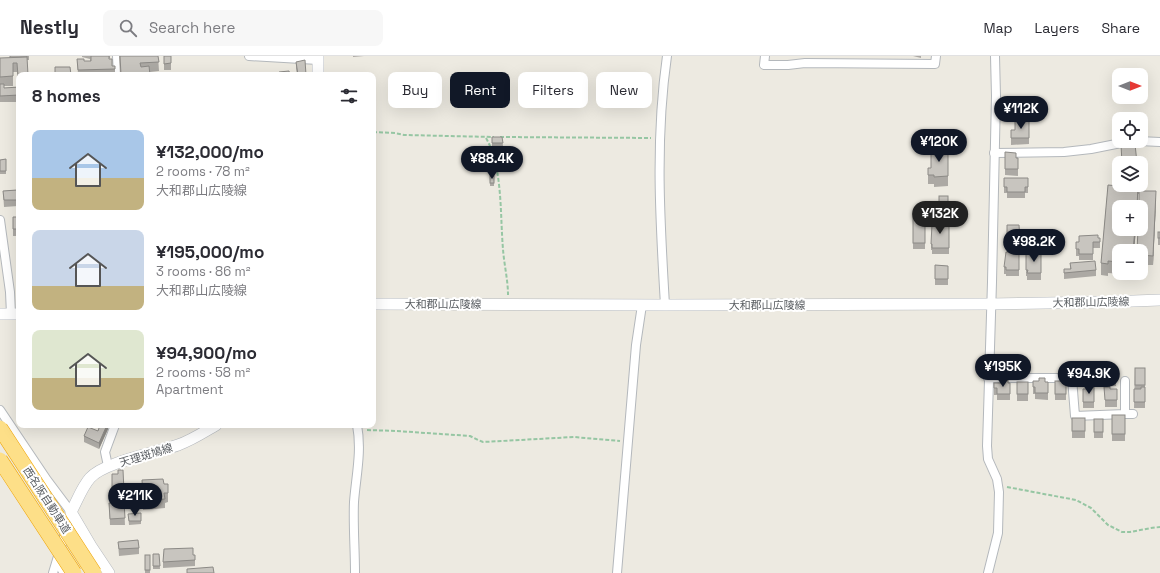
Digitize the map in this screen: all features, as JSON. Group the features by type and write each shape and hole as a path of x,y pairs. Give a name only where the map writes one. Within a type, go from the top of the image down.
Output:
{"highway":[{"name":"西名阪自動車道","path":"0,428 94,573"},
{"name":"西名阪自動車道","path":"0,460 74,573"}],"main road":[{"path":"318,58 318,72"},
{"name":"大和郡山広陵線","path":"376,304 665,306 991,304 1160,300"},
{"name":"天理斑鳩線","path":"71,512 84,486 90,478 108,466 180,444 211,428"},
{"path":"71,512 109,573"}],"street":[{"path":"116,56 118,72"},
{"path":"249,56 318,58"},
{"path":"665,306 660,218 660,138 667,56"},
{"path":"765,56 764,65 815,60 935,64 936,56"},
{"path":"988,573 998,533 999,522 999,486 988,459 987,446 996,96 995,56"},
{"path":"994,153 1064,152 1139,141 1160,142"},
{"path":"0,220 10,292 10,314"},
{"path":"617,573 627,441 636,345 642,306"},
{"path":"988,378 1072,378 1075,416 1129,414 1126,381"},
{"path":"0,410 47,480 71,512 53,573"},
{"path":"108,466 105,452 114,428"},
{"path":"355,573 354,503 359,449 358,428"},
{"path":"57,562 64,573"}],"path":[{"path":"376,132 485,137 660,138"},
{"path":"485,137 490,145 493,155 499,186 508,304"},
{"path":"358,428 470,436 483,442 574,437 627,441"},
{"path":"999,486 1076,500 1091,508 1108,525 1122,532 1160,527"}],"building":[{"path":"10,56 27,56 27,57 10,58"},
{"path":"91,56 109,56 109,59 112,59 112,66 115,66 115,69 78,70 77,59 91,61"},
{"path":"120,56 158,56 159,62 140,63 141,67 149,66 150,72 121,72"},
{"path":"164,56 171,56 171,63 164,64"},
{"path":"27,57 28,72 18,72 17,63 13,63 13,76 0,77 0,58"},
{"path":"305,60 306,72 298,72 296,62"},
{"path":"55,67 70,67 71,72 55,72"},
{"path":"0,84 4,84 4,88 16,87 16,95 0,96"},
{"path":"1015,121 1029,121 1029,138 1011,138 1011,130 1015,130"},
{"path":"492,137 502,137 503,143 492,143"},
{"path":"1121,148 1135,148 1136,156 1122,156"},
{"path":"931,149 948,149 948,176 934,177 934,175 928,175 928,168 931,168"},
{"path":"1005,152 1016,153 1016,158 1018,158 1018,169 1005,169"},
{"path":"6,159 6,171 0,171 0,160"},
{"path":"490,176 494,176 494,183 490,183"},
{"path":"1004,178 1028,178 1028,187 1025,187 1025,192 1007,192 1007,187 1004,187"},
{"path":"1108,185 1112,185 1112,192 1138,192 1137,200 1112,200 1112,236 1134,236 1134,244 1112,244 1112,261 1108,261 1108,264 1101,263"},
{"path":"16,190 16,200 4,200 3,191"},
{"path":"1156,191 1153,256 1148,256 1148,244 1137,244 1138,236 1148,236 1148,200 1139,200 1139,192"},
{"path":"939,196 948,196 948,209 939,209"},
{"path":"13,217 16,217 16,229 13,229"},
{"path":"913,218 925,218 925,243 913,243"},
{"path":"936,222 949,222 949,248 932,248 932,224 936,224"},
{"path":"1007,225 1019,225 1020,241 1011,241 1011,239 1007,239"},
{"path":"1158,232 1160,232 1160,238 1158,238"},
{"path":"1098,235 1100,242 1093,242 1093,254 1079,254 1079,249 1076,249 1076,242 1079,242 1079,236"},
{"path":"1006,252 1019,252 1019,270 1006,270 1006,267 1004,267"},
{"path":"1026,253 1041,253 1041,273 1027,273"},
{"path":"1095,261 1096,270 1064,273 1064,269 1071,269 1070,263"},
{"path":"935,265 948,266 948,279 935,279"},
{"path":"1105,368 1116,368 1116,380 1110,380 1110,384 1105,384"},
{"path":"1135,368 1145,368 1145,385 1135,385"},
{"path":"1083,369 1094,369 1094,384 1089,384 1089,381 1083,381"},
{"path":"1039,378 1045,378 1045,382 1048,382 1048,393 1035,393 1033,381 1039,381"},
{"path":"1002,380 1008,380 1008,383 1010,383 1010,394 997,394 997,388 994,388 994,383 1002,383"},
{"path":"1055,381 1066,381 1066,394 1055,394"},
{"path":"1017,382 1028,382 1028,394 1017,394"},
{"path":"1089,387 1094,387 1094,402 1083,402 1083,389 1089,389"},
{"path":"1104,387 1117,389 1117,400 1105,400"},
{"path":"1141,387 1145,387 1145,402 1134,402 1134,389 1141,389"},
{"path":"1112,415 1125,415 1125,434 1112,434"},
{"path":"1072,418 1085,418 1085,431 1072,431"},
{"path":"1094,419 1103,419 1103,432 1094,432"},
{"path":"88,428 98,431 99,428 106,428 99,443 84,436"},
{"path":"118,470 123,470 124,491 112,491 112,474 118,474"},
{"path":"163,479 164,484 168,484 168,493 164,493 165,499 143,501 142,480"},
{"path":"124,502 125,518 110,519 109,503"},
{"path":"141,513 141,521 129,521 128,514"},
{"path":"138,540 139,548 119,549 118,542"},
{"path":"193,548 195,560 163,562 164,549"},
{"path":"153,554 159,554 160,566 153,566"},
{"path":"145,555 150,555 150,570 145,570"},
{"path":"213,567 214,573 187,573 187,569"}]}
